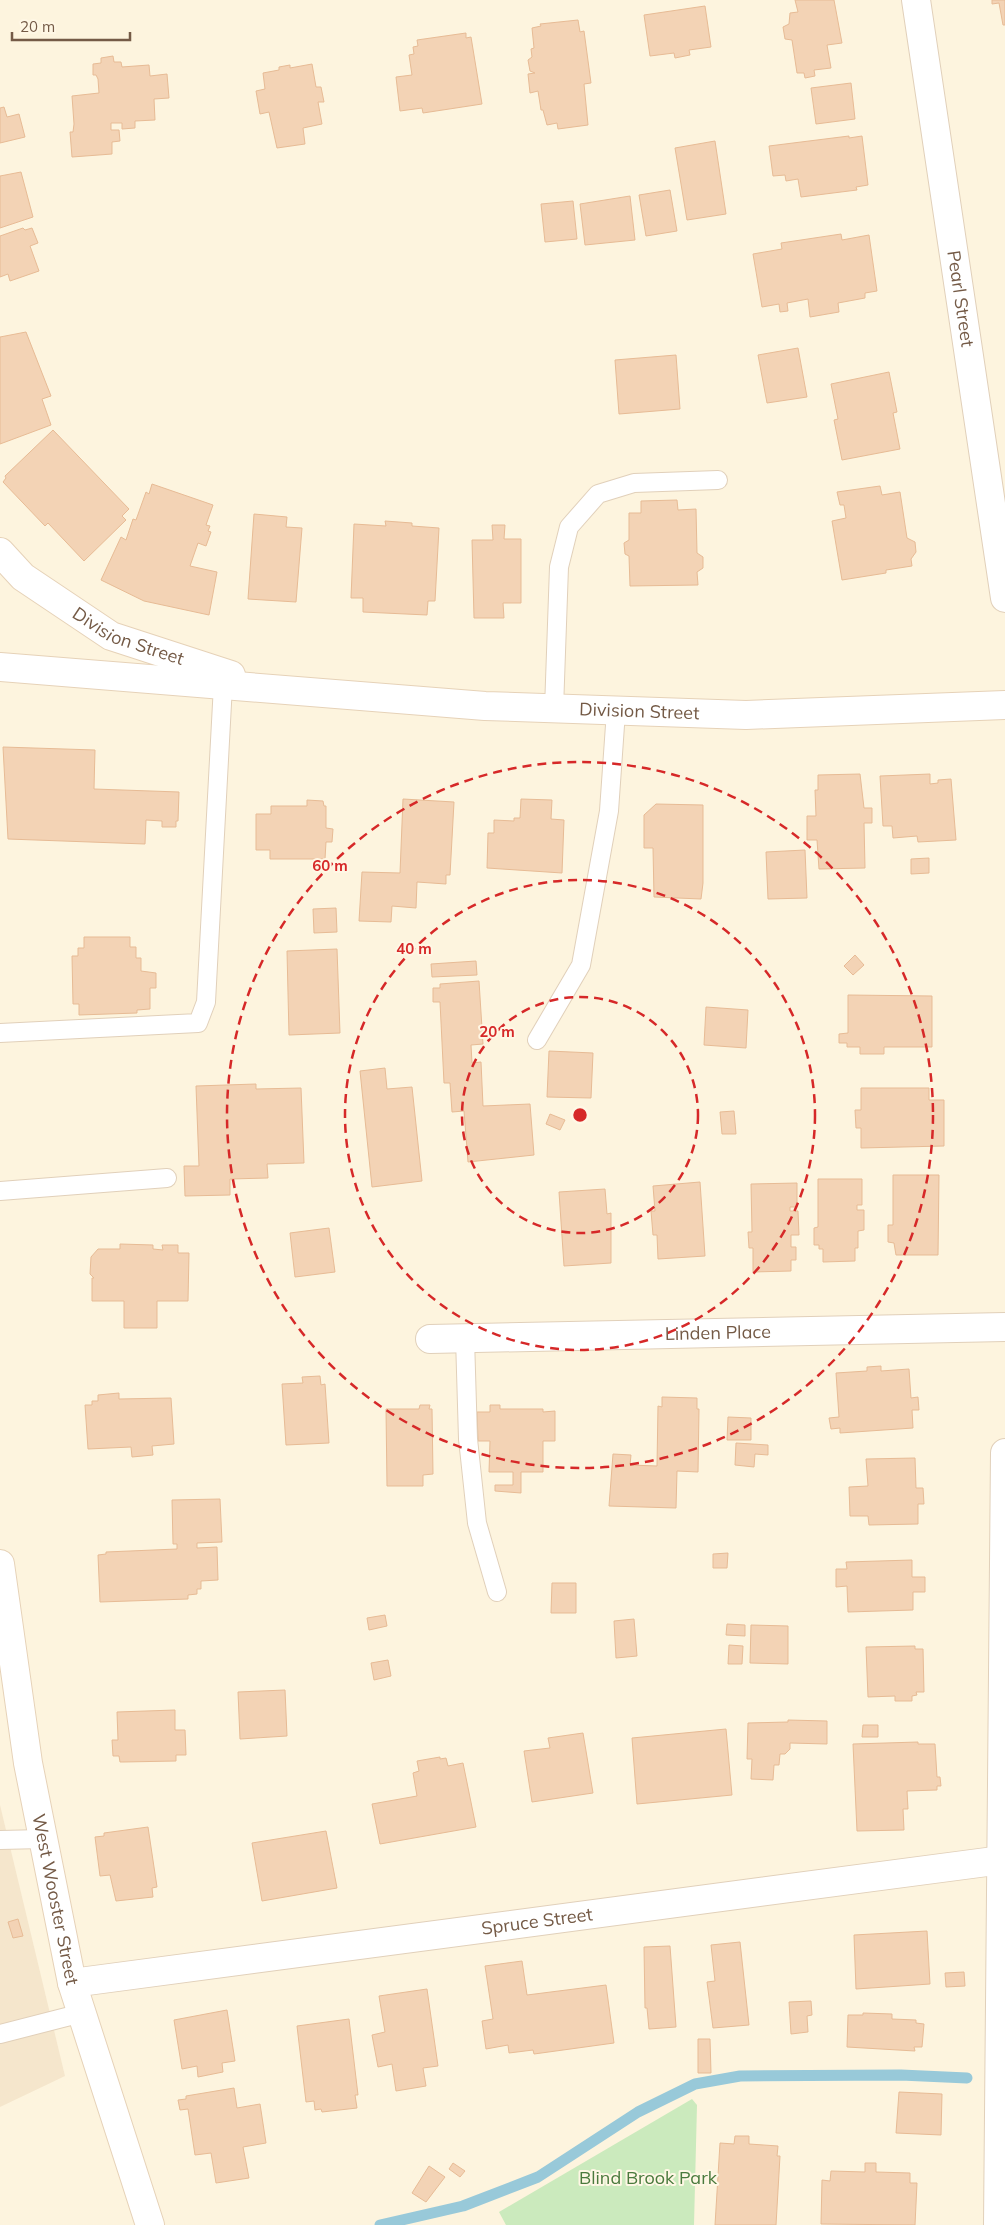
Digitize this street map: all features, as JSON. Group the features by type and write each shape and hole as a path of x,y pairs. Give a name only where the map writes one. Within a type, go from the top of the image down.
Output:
{"street":[{"name":"Pearl Street","path":"916,0 1005,598"},
{"name":"Division Street","path":"0,552 23,577 111,636 275,689"},
{"name":"Division Street","path":"0,666 485,706 554,709 746,715 1005,704"},
{"name":"Linden Place","path":"430,1339 1005,1327"},
{"path":"998,2225 1005,1453"},
{"name":"West Wooster Street","path":"0,1564 28,1762 72,1983 150,2225"},
{"name":"Spruce Street","path":"72,1983 1002,1860"}],"lane":[{"path":"554,709 559,568 569,527 598,494 634,483 718,480"},
{"path":"0,1032 198,1023 206,1002 224,685"},
{"path":"537,1040 581,965 609,811 616,711"},
{"path":"0,1191 167,1178"},
{"path":"464,1338 468,1439 477,1523 497,1592"},
{"path":"0,1840 43,1839"},
{"path":"0,2034 82,2013"}],"shaded area":[{"path":"0,1805 65,2076 0,2107"}],"green space":[{"name":"Blind Brook Park","path":"692,2099 697,2105 694,2225 506,2225 499,2212"}],"building":[{"path":"795,0 834,0 842,43 827,45 831,68 814,70 815,76 805,78 804,73 797,73 792,40 785,39 783,27 789,24 790,13 798,12"},
{"path":"992,0 1005,0 1005,25 1003,25 999,3 992,4"},
{"path":"705,6 711,47 689,50 690,55 675,58 674,53 650,56 644,15"},
{"path":"578,20 580,32 584,31 591,83 584,84 588,125 558,129 557,123 547,125 543,110 541,110 538,91 530,93 528,74 535,73 530,71 528,60 532,57 531,49 534,48 532,28 541,26 540,24"},
{"path":"466,33 466,38 471,37 482,104 423,113 422,108 400,111 396,77 412,75 409,55 414,54 413,47 418,46 417,40"},
{"path":"113,56 114,62 121,62 122,67 149,65 150,76 167,74 169,98 154,99 155,120 135,121 135,128 122,129 122,123 111,123 111,130 119,130 120,141 112,142 112,154 72,157 70,132 73,132 74,124 72,96 99,93 98,79 96,75 93,75 93,64 101,63 101,58"},
{"path":"312,64 316,87 321,87 324,102 318,102 322,124 303,128 305,144 277,148 269,112 260,114 256,91 265,89 263,73 279,70 279,67 290,65 290,68"},
{"path":"851,83 855,119 816,124 811,88"},
{"path":"4,107 7,117 19,114 25,137 0,143 0,108"},
{"path":"849,136 849,138 862,136 868,185 856,187 857,190 801,197 798,179 786,181 785,175 773,176 769,146"},
{"path":"715,141 726,214 687,220 675,148"},
{"path":"21,172 33,217 0,228 0,176"},
{"path":"670,190 677,231 646,236 639,195"},
{"path":"630,196 635,240 585,245 580,204"},
{"path":"573,201 577,239 545,242 541,204"},
{"path":"23,228 25,230 32,228 38,243 30,246 39,271 10,281 8,274 0,277 0,236"},
{"path":"841,234 842,240 869,235 877,291 865,293 865,298 838,303 839,312 810,317 808,299 787,303 788,311 780,312 779,304 762,307 753,254 782,249 781,243"},
{"path":"26,332 51,396 42,399 51,425 0,444 0,337"},
{"path":"798,348 807,397 767,403 758,355"},
{"path":"676,355 680,409 619,414 615,360"},
{"path":"889,372 897,412 893,413 900,449 842,460 834,420 838,419 831,384"},
{"path":"53,430 129,509 122,516 126,520 84,561 48,523 45,526 3,482 6,478 5,476"},
{"path":"152,484 213,505 206,525 210,526 208,531 211,532 206,546 198,543 190,566 217,572 209,615 144,601 101,580 121,537 126,540 133,519 136,520 146,492 149,494"},
{"path":"880,486 882,495 900,492 907,538 915,542 916,552 911,559 912,566 886,570 886,573 842,580 832,521 846,518 844,505 840,505 837,492"},
{"path":"677,500 678,510 696,509 697,553 703,557 703,568 697,572 698,585 630,586 629,556 625,554 624,543 629,540 629,513 641,513 641,501"},
{"path":"254,514 287,517 286,527 302,528 296,602 248,599"},
{"path":"385,521 439,528 435,601 428,601 427,615 363,612 363,598 351,598 354,524 386,526"},
{"path":"492,525 505,525 504,539 521,539 521,603 503,603 504,618 474,618 472,540 493,540"},
{"path":"3,747 95,750 94,789 179,792 176,827 162,827 162,821 146,820 145,844 8,839"},
{"path":"860,774 864,808 872,808 872,823 864,823 865,868 819,869 817,840 807,840 807,816 816,816 815,790 818,790 818,775"},
{"path":"930,774 930,784 938,783 938,780 951,779 956,840 918,842 917,836 893,838 892,826 883,826 880,776"},
{"path":"403,799 454,802 450,875 446,875 446,884 417,882 416,908 392,906 391,922 359,921 362,872 400,873"},
{"path":"521,799 552,800 551,819 564,820 562,873 487,868 488,833 494,833 494,820 514,821 514,818 520,818"},
{"path":"307,800 323,801 324,806 326,806 326,828 333,829 332,842 326,842 325,859 270,859 270,850 256,850 256,814 271,814 271,806 307,806"},
{"path":"656,804 703,805 703,883 701,899 654,897 653,848 644,848 644,815"},
{"path":"805,850 807,898 768,899 766,852"},
{"path":"929,858 929,873 911,874 911,859"},
{"path":"336,908 337,932 314,933 313,909"},
{"path":"84,937 130,937 130,947 136,947 136,958 141,958 141,971 156,973 156,988 150,988 150,1009 137,1010 137,1013 79,1015 79,1004 73,1004 72,956 78,956 78,948 84,948"},
{"path":"337,949 340,1033 289,1035 287,951"},
{"path":"855,955 864,965 853,975 844,966"},
{"path":"476,961 477,975 432,977 431,964"},
{"path":"479,981 483,1044 471,1045 472,1063 481,1062 483,1106 530,1104 534,1155 468,1162 464,1111 452,1112 450,1083 444,1083 440,1002 433,1002 433,988 440,988 440,984"},
{"path":"848,995 932,996 932,1047 884,1047 884,1054 860,1054 860,1047 847,1047 847,1043 839,1043 839,1034 848,1033"},
{"path":"706,1007 748,1010 746,1048 704,1045"},
{"path":"549,1051 593,1053 591,1098 547,1097"},
{"path":"385,1068 387,1089 412,1087 422,1181 372,1187 360,1071"},
{"path":"256,1084 256,1089 301,1088 304,1163 267,1164 268,1178 230,1179 230,1195 185,1196 184,1166 199,1166 196,1086"},
{"path":"861,1088 929,1088 929,1100 944,1100 944,1146 861,1148 861,1128 856,1128 855,1110 861,1110"},
{"path":"734,1111 736,1134 722,1134 720,1112"},
{"path":"550,1114 565,1120 560,1130 546,1124"},
{"path":"893,1175 939,1175 938,1255 896,1255 894,1243 888,1242 888,1225 893,1225"},
{"path":"818,1179 862,1179 862,1205 857,1205 857,1210 864,1210 864,1230 858,1231 858,1248 855,1248 855,1261 823,1262 823,1249 819,1249 819,1245 814,1245 814,1228 818,1227"},
{"path":"700,1182 705,1256 658,1259 657,1235 653,1235 651,1211 655,1211 653,1186"},
{"path":"797,1183 797,1207 790,1207 790,1211 798,1211 799,1235 791,1235 791,1247 796,1247 796,1260 791,1260 791,1271 753,1272 753,1248 749,1248 748,1232 752,1232 751,1184"},
{"path":"605,1189 607,1214 611,1213 611,1263 564,1266 559,1192"},
{"path":"329,1228 335,1272 295,1277 290,1233"},
{"path":"120,1244 153,1245 153,1249 163,1250 162,1245 178,1245 178,1253 189,1253 188,1301 157,1301 157,1328 124,1328 124,1301 92,1301 92,1278 94,1278 90,1274 91,1257 98,1249 120,1249"},
{"path":"881,1366 881,1371 909,1369 911,1398 918,1397 919,1410 912,1410 913,1428 840,1433 840,1428 831,1429 829,1418 839,1417 836,1373 867,1371 867,1367"},
{"path":"320,1376 321,1385 325,1384 329,1443 286,1445 282,1384 303,1383 302,1377"},
{"path":"119,1393 119,1399 171,1398 174,1444 152,1446 153,1455 132,1457 131,1447 88,1449 85,1405 92,1405 92,1401 98,1401 98,1395"},
{"path":"662,1397 697,1398 697,1409 699,1409 698,1472 677,1471 676,1508 609,1506 613,1454 631,1455 630,1465 657,1466 658,1406 662,1407"},
{"path":"420,1405 430,1405 429,1409 432,1409 433,1474 423,1475 423,1486 387,1486 386,1409 419,1409"},
{"path":"490,1405 500,1405 500,1409 543,1409 543,1412 555,1411 555,1441 543,1441 543,1472 521,1472 521,1493 495,1491 495,1485 513,1485 513,1472 489,1472 490,1441 478,1441 477,1412 490,1412"},
{"path":"728,1417 751,1418 751,1440 727,1440"},
{"path":"736,1443 768,1445 768,1455 755,1454 754,1467 735,1465"},
{"path":"915,1458 916,1488 923,1488 924,1504 918,1504 918,1524 869,1525 868,1516 850,1516 849,1487 868,1486 866,1459"},
{"path":"220,1499 222,1542 197,1543 197,1548 217,1547 218,1580 201,1581 201,1589 197,1589 197,1594 188,1595 188,1599 100,1602 98,1555 106,1554 106,1552 177,1549 177,1544 173,1544 172,1500"},
{"path":"728,1553 727,1568 713,1568 713,1554"},
{"path":"912,1560 912,1577 925,1577 925,1592 913,1592 913,1610 848,1612 847,1586 836,1587 836,1569 847,1569 846,1562"},
{"path":"552,1583 576,1583 576,1613 551,1613"},
{"path":"385,1615 387,1626 369,1630 367,1618"},
{"path":"634,1619 637,1656 616,1658 614,1621"},
{"path":"727,1624 745,1625 745,1636 726,1635"},
{"path":"751,1625 788,1626 788,1664 750,1663"},
{"path":"729,1645 743,1646 742,1664 728,1664"},
{"path":"915,1646 915,1649 923,1649 924,1692 916,1692 917,1695 912,1696 912,1701 895,1701 895,1696 868,1697 866,1647"},
{"path":"388,1660 391,1676 374,1680 371,1663"},
{"path":"285,1690 287,1736 240,1739 238,1692"},
{"path":"175,1710 175,1730 185,1730 186,1755 176,1755 176,1761 123,1762 120,1762 119,1756 113,1756 112,1740 118,1740 117,1712"},
{"path":"788,1720 827,1721 827,1744 790,1743 790,1749 785,1754 780,1754 779,1765 774,1765 773,1780 751,1779 752,1759 747,1759 748,1723 788,1722"},
{"path":"863,1725 878,1725 878,1737 862,1737"},
{"path":"726,1729 732,1795 637,1804 632,1738"},
{"path":"583,1733 593,1793 532,1802 524,1751 550,1748 548,1738"},
{"path":"918,1742 918,1744 935,1744 937,1777 940,1777 941,1786 937,1786 937,1790 907,1791 908,1809 903,1809 904,1830 857,1831 853,1744"},
{"path":"440,1757 440,1759 446,1758 448,1766 463,1763 476,1827 380,1844 372,1804 417,1796 413,1773 419,1771 417,1761"},
{"path":"148,1827 157,1887 152,1888 153,1897 116,1901 110,1875 100,1876 95,1837 104,1836 104,1833"},
{"path":"326,1831 337,1888 262,1901 252,1843"},
{"path":"18,1919 23,1936 13,1938 8,1922"},
{"path":"927,1931 930,1984 856,1989 854,1935"},
{"path":"740,1942 749,2025 713,2028 707,1982 715,1981 711,1945"},
{"path":"670,1946 676,2027 649,2029 647,2008 645,2008 644,1947"},
{"path":"522,1961 527,1995 606,1985 614,2043 534,2054 533,2050 509,2053 508,2045 486,2049 482,2021 493,2019 485,1966"},
{"path":"964,1972 965,1986 946,1987 945,1973"},
{"path":"427,1989 438,2066 423,2068 426,2086 396,2091 392,2064 378,2067 372,2035 385,2032 379,1996"},
{"path":"811,2001 812,2015 807,2016 808,2032 791,2034 789,2002"},
{"path":"227,2010 235,2061 222,2063 223,2072 198,2077 197,2066 182,2069 174,2020"},
{"path":"863,2013 892,2014 892,2019 916,2020 916,2023 924,2024 922,2047 914,2047 915,2051 847,2047 848,2015 863,2015"},
{"path":"349,2019 358,2095 355,2095 357,2108 322,2112 321,2109 315,2110 314,2101 306,2102 297,2026"},
{"path":"698,2039 710,2039 711,2073 698,2073"},
{"path":"234,2088 237,2108 260,2104 266,2143 243,2147 249,2178 216,2183 211,2153 195,2155 188,2109 180,2110 178,2100 186,2099 186,2096"},
{"path":"899,2092 942,2094 941,2135 896,2133"},
{"path":"735,2136 749,2136 749,2144 778,2146 777,2156 780,2156 776,2225 715,2225 720,2143 734,2144"},
{"path":"453,2163 465,2171 460,2177 449,2169"},
{"path":"865,2163 876,2163 876,2172 910,2173 910,2183 917,2183 915,2225 821,2224 822,2180 830,2181 831,2171 865,2172"},
{"path":"429,2166 445,2177 426,2202 412,2193"}],"waterway":[{"path":"380,2225 463,2206 538,2177 638,2112 695,2084 740,2076 901,2075 967,2078"}]}
